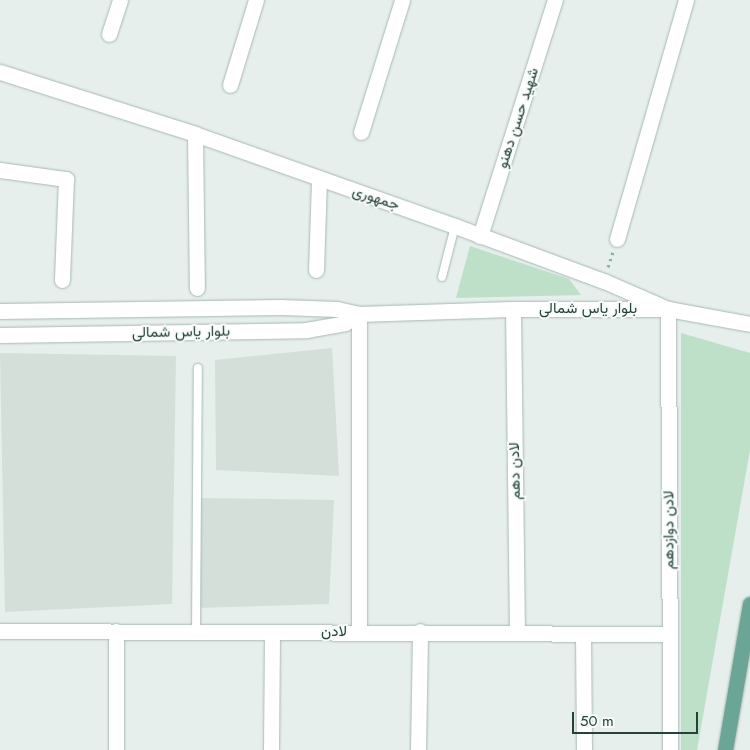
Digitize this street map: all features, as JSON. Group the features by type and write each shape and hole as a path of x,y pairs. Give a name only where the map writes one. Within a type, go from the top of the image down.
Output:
{"main road":[{"path":"725,750 750,604"}],"street":[{"path":"110,34 120,0"},
{"path":"230,85 256,0"},
{"path":"361,132 402,0"},
{"name":"شهید حسن دهنو","path":"480,236 555,0"},
{"path":"616,239 686,0"},
{"name":"جمهوری","path":"0,72 195,134 320,178 604,281 668,309 750,324"},
{"path":"195,134 197,288"},
{"path":"0,170 66,179 62,280"},
{"path":"316,270 320,178"},
{"name":"بلوار یاس شمالی","path":"0,311 290,307 359,314 513,308 668,309"},
{"name":"لادن دهم","path":"513,308 517,633"},
{"name":"لادن دوازدهم","path":"668,309 670,750"},
{"path":"359,314 360,632"},
{"name":"بلوار یاس شمالی","path":"0,335 306,330 346,323 359,314"},
{"name":"لادن","path":"0,631 669,634"},
{"path":"116,632 116,750"},
{"path":"271,750 272,632"},
{"path":"418,750 420,632"},
{"path":"583,634 584,750"}],"lane":[{"path":"442,278 455,226"},
{"path":"196,632 198,368"}],"path":[{"path":"604,281 616,239"}],"shaded area":[{"path":"332,348 339,476 216,470 215,360"},
{"path":"0,353 176,356 172,604 5,612"},
{"path":"197,498 334,500 329,604 197,608"}],"green space":[{"path":"470,246 569,279 581,295 456,298"},
{"path":"681,333 750,353 750,450 697,750 681,750"}]}
